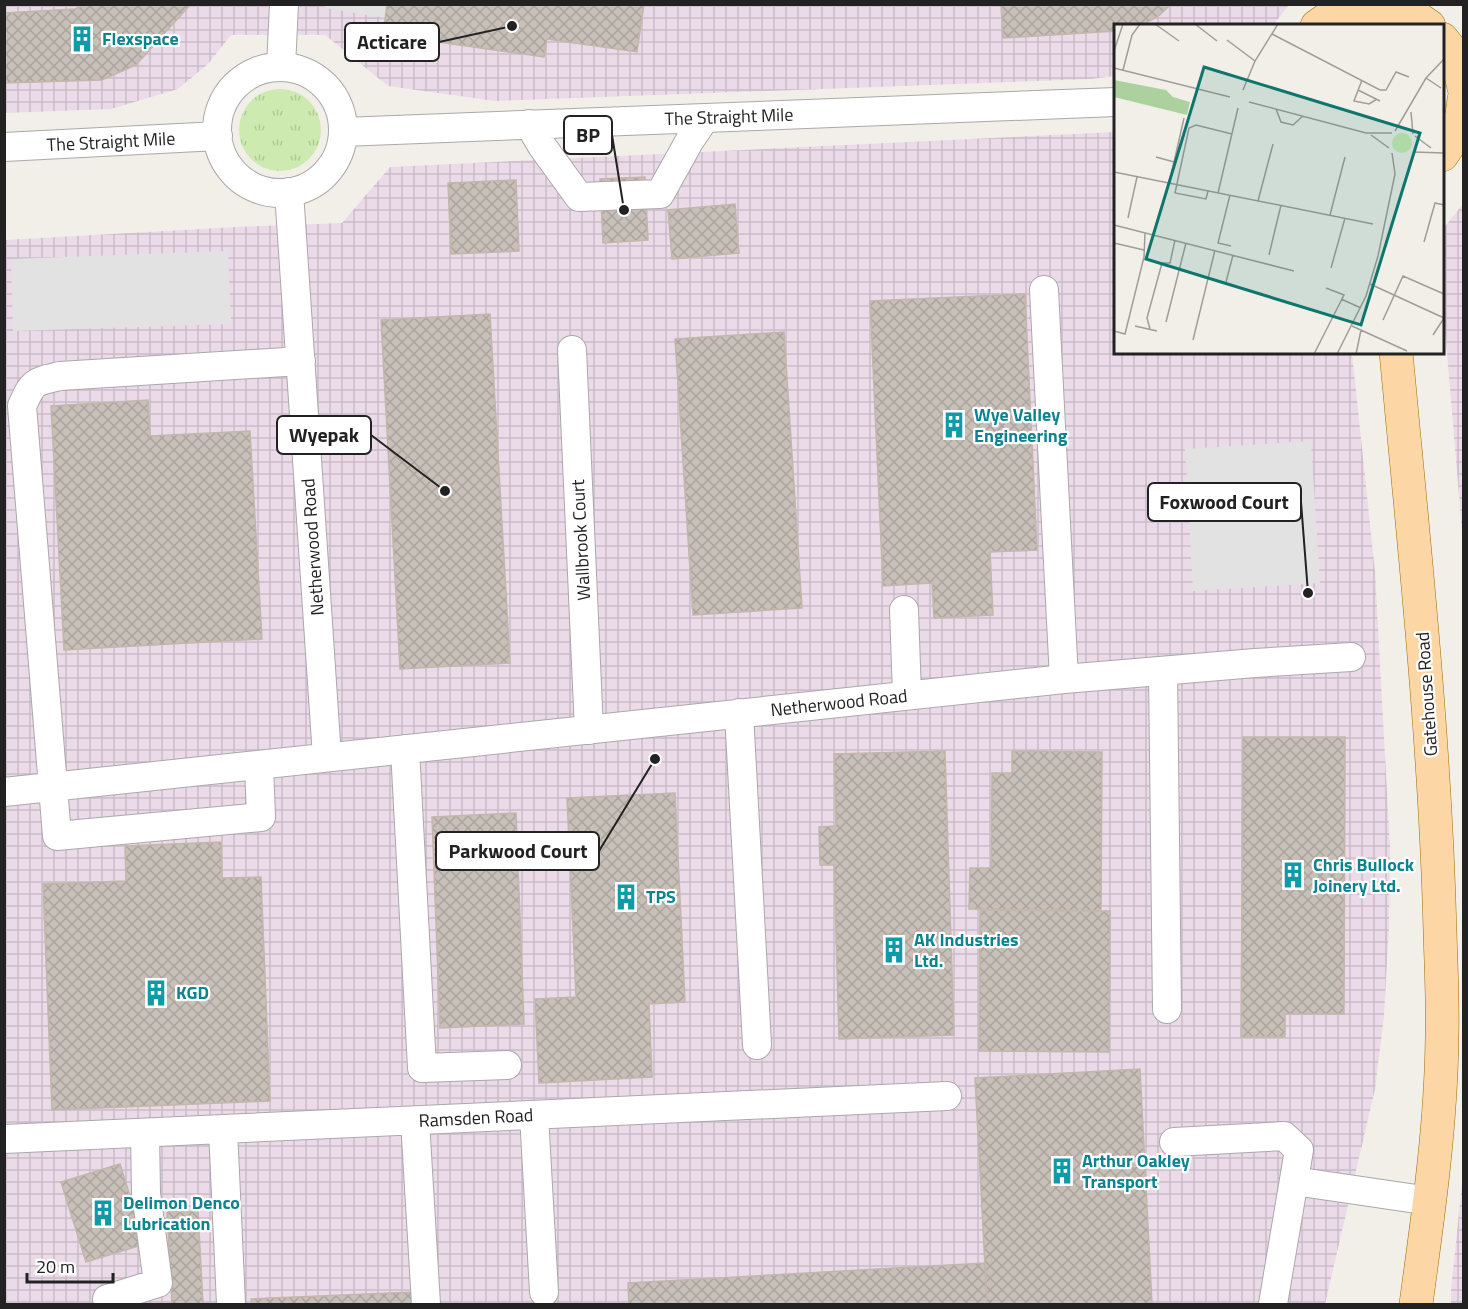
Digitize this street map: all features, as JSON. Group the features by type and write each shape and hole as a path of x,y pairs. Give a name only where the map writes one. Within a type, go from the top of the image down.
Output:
{"main road":[{"path":"1319,24 1345,10 1370,6 1393,8 1428,24"},
{"path":"1444,32 1464,43"},
{"path":"1444,41 1460,68 1464,88"},
{"path":"1453,141 1462,115 1464,99"},
{"name":"Gatehouse Road","path":"1396,354 1425,650 1453,1039 1438,1118 1416,1305"}],"street":[{"path":"281,67 284,4"},
{"path":"1313,24 1324,4"},
{"path":"281,67 310,74 327,88 338,105 343,132 340,149 329,170 311,185 290,192 268,192 249,185 232,171 221,154 218,136 219,112 228,94 243,79 261,70 281,67"},
{"name":"The Straight Mile","path":"343,132 1114,102"},
{"path":"529,124 579,197 660,194 705,118"},
{"name":"The Straight Mile","path":"4,147 218,136"},
{"name":"Netherwood Road","path":"290,192 327,757"},
{"path":"1044,290 1064,679"},
{"name":"Wallbrook Court","path":"572,350 589,730"},
{"path":"259,765 261,817 57,836 22,406 29,389 38,381 60,376 301,361"},
{"path":"904,610 907,696"},
{"name":"Netherwood Road","path":"4,792 1064,679 1351,657"},
{"path":"1162,671 1167,1009"},
{"path":"739,713 757,1045"},
{"path":"405,749 422,1068 507,1065"},
{"name":"Ramsden Road","path":"4,1139 947,1096"},
{"path":"534,1115 544,1292"},
{"path":"415,1121 426,1305"},
{"path":"223,1129 231,1305"},
{"path":"108,1305 107,1299 158,1283 146,1193 145,1133"},
{"path":"1174,1142 1284,1136 1299,1150 1274,1305"},
{"path":"1294,1181 1430,1201"}],"shaded area":[{"path":"326,4 387,5 385,18 325,8"},
{"path":"4,5 1289,5 1274,24 1114,24 1114,76 1091,79 495,101 388,86 325,35 231,35 208,64 178,89 111,109 5,113"},
{"path":"1114,132 1114,354 1352,354 1375,572 1390,847 1389,925 1384,1016 1375,1089 1325,1304 5,1304 5,240 342,223 390,167"},
{"path":"1463,204 1463,543 1444,317 1444,228"},
{"path":"228,251 231,324 13,331 11,259"},
{"path":"1311,441 1320,583 1193,591 1185,449"},
{"path":"1463,1174 1463,1304 1451,1304 1451,1290"}],"green space":[{"path":"280,89 296,92 309,101 318,114 321,130 318,146 309,159 296,168 280,171 264,168 251,159 242,146 239,130 242,114 251,101 264,92"}],"building":[{"name":"Flexspace","path":"86,4 191,4 136,65 102,80 4,83 4,13 75,9"},
{"path":"387,4 644,4 637,52 547,39 544,57 383,34"},
{"path":"1001,4 1171,4 1160,15 1144,24 1114,24 1114,31 1003,38"},
{"path":"645,177 648,240 603,243 600,179"},
{"path":"516,180 519,251 451,254 448,183"},
{"path":"735,204 739,253 672,259 668,210"},
{"name":"Wye Valley Engineering","path":"1025,294 1037,550 990,552 993,615 934,618 932,583 883,586 870,301"},
{"path":"490,314 510,663 400,669 381,320"},
{"path":"784,332 802,608 693,615 675,339"},
{"path":"148,400 150,436 250,431 262,639 64,650 51,406"},
{"name":"Chris Bullock Joinery Ltd.","path":"1243,737 1345,737 1344,1014 1285,1014 1285,1037 1241,1037"},
{"name":"AK Industries Ltd.","path":"945,751 954,1035 839,1039 834,865 820,865 819,827 836,826 834,754"},
{"path":"1012,751 1102,752 1101,911 969,909 970,868 991,868 992,773 1012,773"},
{"name":"TPS","path":"675,793 685,1002 649,1004 652,1077 539,1083 535,999 576,997 567,798"},
{"path":"516,813 524,1024 440,1028 432,817"},
{"name":"KGD","path":"221,842 222,878 261,877 270,1101 52,1110 43,884 126,881 125,846"},
{"path":"980,910 1110,911 1109,1052 979,1051"},
{"name":"Arthur Oakley Transport","path":"1140,1069 1152,1304 987,1304 975,1078"},
{"name":"Delimon Denco Lubrication","path":"120,1164 145,1244 86,1262 61,1182"},
{"path":"198,1211 203,1304 172,1304 167,1212"},
{"path":"985,1263 987,1304 629,1304 628,1283"},
{"path":"414,1292 415,1304 252,1304 251,1299"}],"place":[{"name":"Acticare","path":"512,26"},
{"name":"Flexspace","path":"82,39"},
{"name":"BP","path":"624,210"},
{"name":"Wye Valley Engineering","path":"954,425"},
{"name":"Wyepak","path":"445,491"},
{"name":"Foxwood Court","path":"1308,593"},
{"name":"Parkwood Court","path":"655,759"},
{"name":"Chris Bullock Joinery Ltd.","path":"1293,875"},
{"name":"TPS","path":"626,897"},
{"name":"AK Industries Ltd.","path":"894,950"},
{"name":"KGD","path":"156,993"},
{"name":"Arthur Oakley Transport","path":"1062,1171"},
{"name":"Delimon Denco Lubrication","path":"103,1213"}]}
